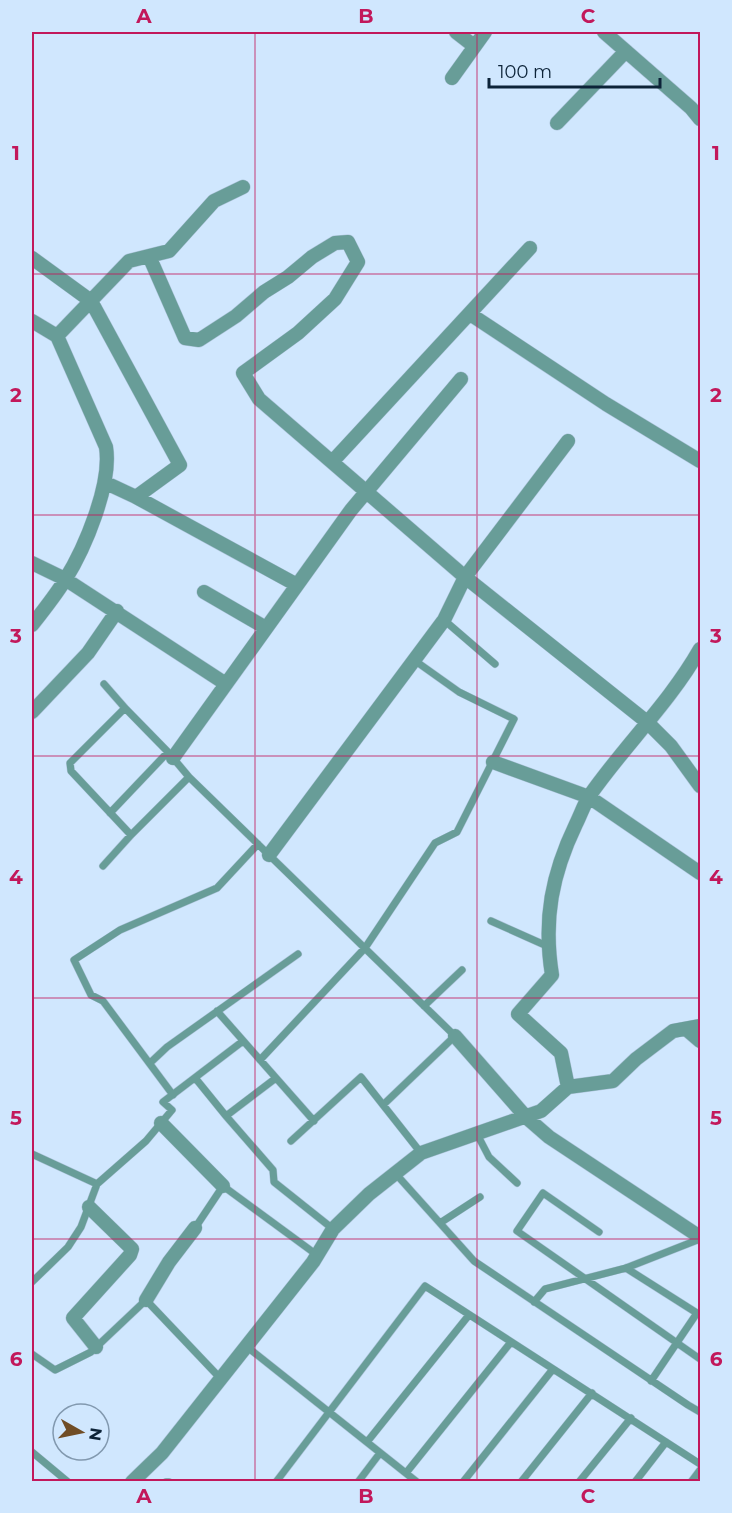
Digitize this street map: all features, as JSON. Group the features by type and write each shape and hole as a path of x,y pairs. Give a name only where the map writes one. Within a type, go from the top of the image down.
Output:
{"street":[{"path":"456,32 474,46"},
{"path":"452,78 485,32"},
{"path":"604,32 691,108 700,119"},
{"path":"557,123 626,51"},
{"path":"57,336 129,261 170,251 214,201 243,187"},
{"path":"149,256 185,338 199,340 236,316 312,257 335,243 348,242 358,262 335,299 298,333 243,373 259,399 465,577 647,722 671,746 700,786"},
{"path":"332,462 530,248"},
{"path":"32,258 91,301 180,465 136,497"},
{"path":"470,314 606,404 700,461"},
{"path":"32,321 57,336 106,447 108,458 106,483 86,538 65,579 32,625"},
{"path":"171,755 226,684 366,492 461,379"},
{"path":"269,855 444,620 465,577 568,441"},
{"path":"106,483 297,585"},
{"path":"32,563 65,579 117,611 226,684"},
{"path":"204,592 266,628"},
{"path":"32,712 88,653 117,611"},
{"path":"568,1087 561,1053 518,1014 552,975 547,946 549,907 562,853 589,797 686,674 700,649"},
{"path":"493,762 589,797 700,873"},
{"path":"132,1482 162,1453 317,1255 333,1229 369,1194 421,1153 541,1111 568,1087 613,1081 636,1059 673,1031 700,1026"},
{"path":"686,1029 700,1041"},
{"path":"455,1036 526,1117 549,1137 700,1238"},
{"path":"161,1123 223,1186"},
{"path":"89,1207 132,1250 73,1318 96,1347"},
{"path":"146,1300 169,1262 195,1228"}],"lane":[{"path":"444,620 495,664"},
{"path":"260,1060 365,948 435,843 458,832 514,720 459,692 414,660"},
{"path":"104,684 189,777 455,1036 383,1105"},
{"path":"125,708 70,763 69,767 131,835"},
{"path":"110,813 171,755"},
{"path":"103,866 189,777"},
{"path":"173,1095 103,1001 91,995 74,960 120,930 217,888 258,844"},
{"path":"491,921 547,946"},
{"path":"150,1063 167,1047 298,954"},
{"path":"424,1006 462,970"},
{"path":"217,1011 314,1121"},
{"path":"32,1282 68,1247 81,1227 97,1184 146,1141 172,1110 163,1102 243,1041"},
{"path":"291,1141 361,1077 421,1153"},
{"path":"196,1078 273,1170 274,1182 333,1229"},
{"path":"226,1116 276,1078"},
{"path":"477,1134 489,1157 517,1183"},
{"path":"32,1154 97,1184"},
{"path":"396,1173 474,1262 700,1412"},
{"path":"195,1228 223,1186 317,1255"},
{"path":"599,1232 543,1193 517,1231 700,1359"},
{"path":"440,1223 480,1197"},
{"path":"534,1302 545,1289 626,1268 700,1238"},
{"path":"626,1268 699,1314 651,1381"},
{"path":"276,1482 425,1286 700,1464"},
{"path":"32,1354 55,1370 91,1352 146,1300 221,1378"},
{"path":"367,1442 470,1315"},
{"path":"406,1473 511,1342"},
{"path":"246,1346 417,1482"},
{"path":"463,1482 553,1369"},
{"path":"521,1482 592,1393"},
{"path":"579,1482 631,1419"},
{"path":"635,1482 666,1442"},
{"path":"32,1452 68,1482"},
{"path":"358,1482 381,1453"},
{"path":"691,1482 700,1470"}]}
